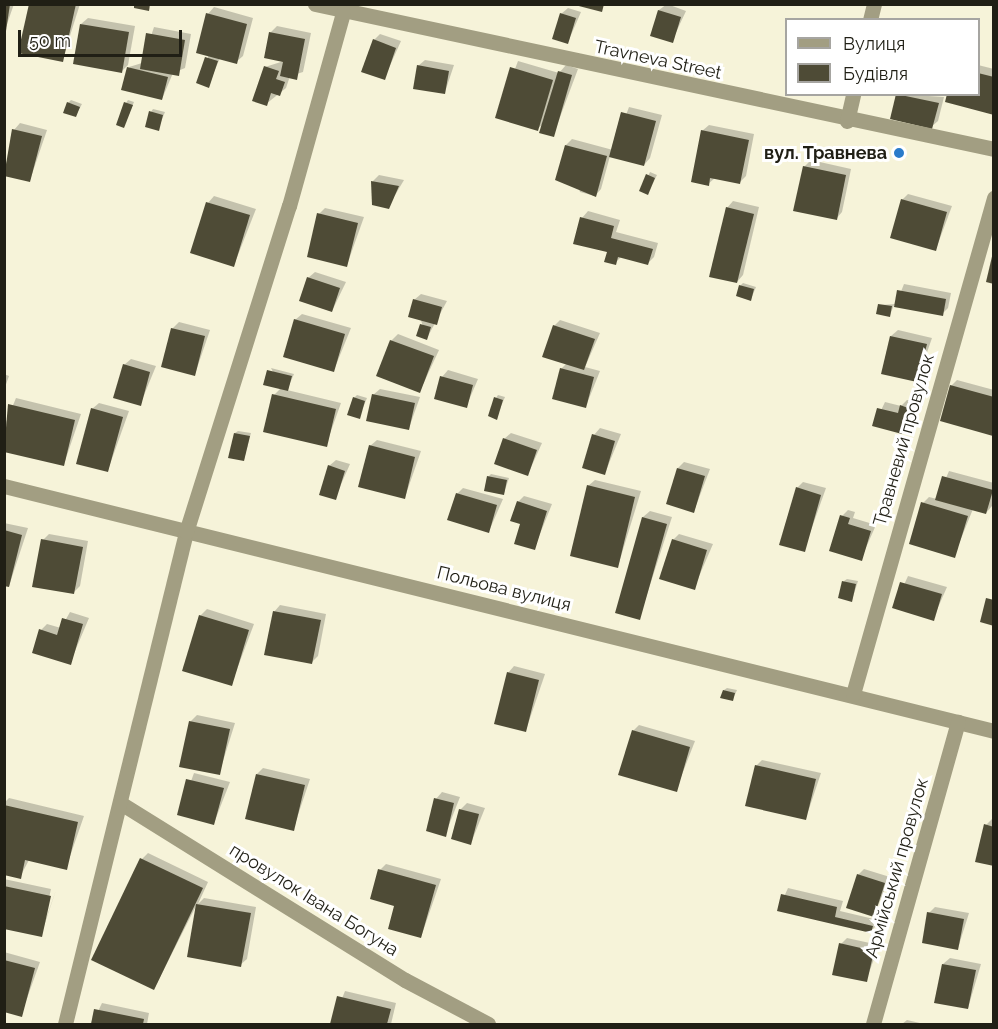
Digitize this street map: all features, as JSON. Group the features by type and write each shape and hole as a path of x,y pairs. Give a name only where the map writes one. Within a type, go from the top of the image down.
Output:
{"street":[{"name":"Travneva Street","path":"315,4 847,121 993,149"},
{"path":"65,1024 122,804 186,532 289,206 343,12"},
{"path":"847,121 853,96"},
{"name":"Травневий провулок","path":"853,694 993,198"},
{"name":"Польова вулиця","path":"4,486 853,694 993,731"},
{"name":"Армійський провулок","path":"873,1024 958,722"},
{"name":"провулок Івана Богуна","path":"122,804 405,980 488,1024"}],"building":[{"path":"4,4 10,4 6,31 4,31"},
{"path":"29,4 76,4 63,62 18,53"},
{"path":"134,4 150,4 149,11 134,8"},
{"path":"571,4 604,4 602,12"},
{"path":"658,10 681,17 673,43 650,36"},
{"path":"206,13 247,24 237,64 196,53"},
{"path":"560,13 576,18 568,44 552,39"},
{"path":"80,24 129,32 122,73 73,64"},
{"path":"269,32 305,39 297,80 280,76 283,62 264,58"},
{"path":"146,33 185,40 179,76 140,69"},
{"path":"373,39 396,48 385,80 361,72"},
{"path":"205,57 218,61 209,88 196,83"},
{"path":"417,65 449,71 445,94 413,89"},
{"path":"264,66 279,71 276,79 285,82 280,96 271,93 267,106 252,101"},
{"path":"127,67 168,77 162,100 121,90"},
{"path":"510,67 553,80 538,131 495,118"},
{"path":"558,71 572,75 554,137 539,133"},
{"path":"980,74 994,77 994,115 945,102 946,96 980,96"},
{"path":"896,96 939,103 932,129 890,119"},
{"path":"67,102 80,107 76,117 63,113"},
{"path":"124,102 133,105 124,128 116,125"},
{"path":"149,111 163,115 159,131 145,127"},
{"path":"621,112 656,121 644,166 609,157"},
{"path":"12,129 42,136 30,182 4,176"},
{"path":"701,130 749,140 740,184 710,178 709,186 691,182"},
{"path":"565,145 607,156 596,197 555,180"},
{"path":"803,166 846,175 837,220 793,211"},
{"path":"646,174 655,178 648,195 639,191"},
{"path":"371,181 399,186 389,209 372,205"},
{"path":"901,199 947,212 936,251 890,238"},
{"path":"206,202 250,215 234,267 190,253"},
{"path":"726,207 754,214 737,283 709,277"},
{"path":"317,213 358,223 347,267 307,257"},
{"path":"580,217 614,226 611,238 653,249 648,265 618,257 616,265 604,262 607,252 573,244"},
{"path":"994,248 994,284 986,282"},
{"path":"307,277 340,288 332,312 299,301"},
{"path":"739,285 754,289 751,301 736,296"},
{"path":"897,290 946,299 943,316 894,307"},
{"path":"413,299 442,307 437,325 408,317"},
{"path":"878,304 892,306 890,317 876,314"},
{"path":"294,319 345,334 334,372 283,357"},
{"path":"420,324 431,327 427,340 416,336"},
{"path":"553,325 595,339 584,370 542,357"},
{"path":"171,328 205,336 195,376 161,367"},
{"path":"890,336 927,344 917,382 881,374"},
{"path":"390,340 434,356 420,393 376,376"},
{"path":"123,364 150,372 141,406 113,398"},
{"path":"560,368 594,377 586,408 552,399"},
{"path":"267,370 292,376 288,391 263,385"},
{"path":"440,376 473,385 467,408 434,399"},
{"path":"950,385 994,397 993,436 940,421"},
{"path":"272,394 336,409 327,447 263,432"},
{"path":"372,394 415,403 409,430 366,421"},
{"path":"353,397 365,401 360,419 347,415"},
{"path":"494,397 503,400 497,420 488,416"},
{"path":"8,404 75,420 64,466 4,452"},
{"path":"900,405 908,408 902,434 872,426 877,408 898,413"},
{"path":"91,408 123,417 108,472 76,464"},
{"path":"234,433 250,436 244,461 228,458"},
{"path":"592,434 615,441 605,475 582,468"},
{"path":"503,438 537,450 528,476 494,464"},
{"path":"369,445 415,457 405,499 358,487"},
{"path":"328,465 345,471 336,500 319,495"},
{"path":"677,468 705,476 694,513 666,504"},
{"path":"487,476 507,480 504,495 484,491"},
{"path":"942,476 993,490 986,514 935,500"},
{"path":"587,485 635,497 618,568 570,556"},
{"path":"796,487 821,495 805,552 779,545"},
{"path":"456,493 497,505 489,533 447,520"},
{"path":"517,501 547,511 535,550 514,544 520,524 510,521"},
{"path":"921,502 968,516 955,558 909,544"},
{"path":"840,515 850,518 848,524 871,531 862,561 829,551"},
{"path":"642,517 667,524 640,620 615,613"},
{"path":"4,530 22,535 9,587 4,586"},
{"path":"41,539 83,547 74,594 32,587"},
{"path":"672,539 707,550 695,590 659,579"},
{"path":"842,581 856,584 852,602 838,598"},
{"path":"900,582 942,594 934,621 892,608"},
{"path":"986,598 994,600 994,626 980,622"},
{"path":"273,611 321,620 312,664 264,655"},
{"path":"199,615 249,630 232,686 182,671"},
{"path":"62,618 83,624 71,665 32,653 39,629 57,635"},
{"path":"507,672 539,680 526,732 494,724"},
{"path":"723,690 735,693 733,701 720,698"},
{"path":"189,721 230,729 220,775 179,767"},
{"path":"632,730 690,747 677,792 618,775"},
{"path":"755,765 816,779 806,820 745,806"},
{"path":"256,774 305,785 294,831 245,819"},
{"path":"186,779 224,788 214,825 177,815"},
{"path":"434,798 454,803 446,837 426,831"},
{"path":"4,805 78,822 67,870 25,860 21,879 4,875"},
{"path":"459,809 479,814 471,845 451,839"},
{"path":"984,824 994,827 994,866 975,862"},
{"path":"140,858 203,888 154,990 91,960"},
{"path":"378,869 436,885 421,938 388,929 394,906 370,899"},
{"path":"857,874 885,883 874,917 846,908"},
{"path":"4,886 51,896 42,937 4,929"},
{"path":"781,894 837,907 835,917 873,926 871,933 777,911"},
{"path":"196,904 251,913 241,967 187,957"},
{"path":"927,912 964,919 958,950 922,943"},
{"path":"839,943 874,951 867,982 832,975"},
{"path":"4,960 35,968 22,1017 4,1012"},
{"path":"942,964 976,970 968,1009 934,1003"},
{"path":"337,996 391,1009 387,1024 330,1024"},
{"path":"94,1009 144,1019 143,1024 91,1024"}],"place":[{"name":"вул. Травнева","path":"899,153"}]}
